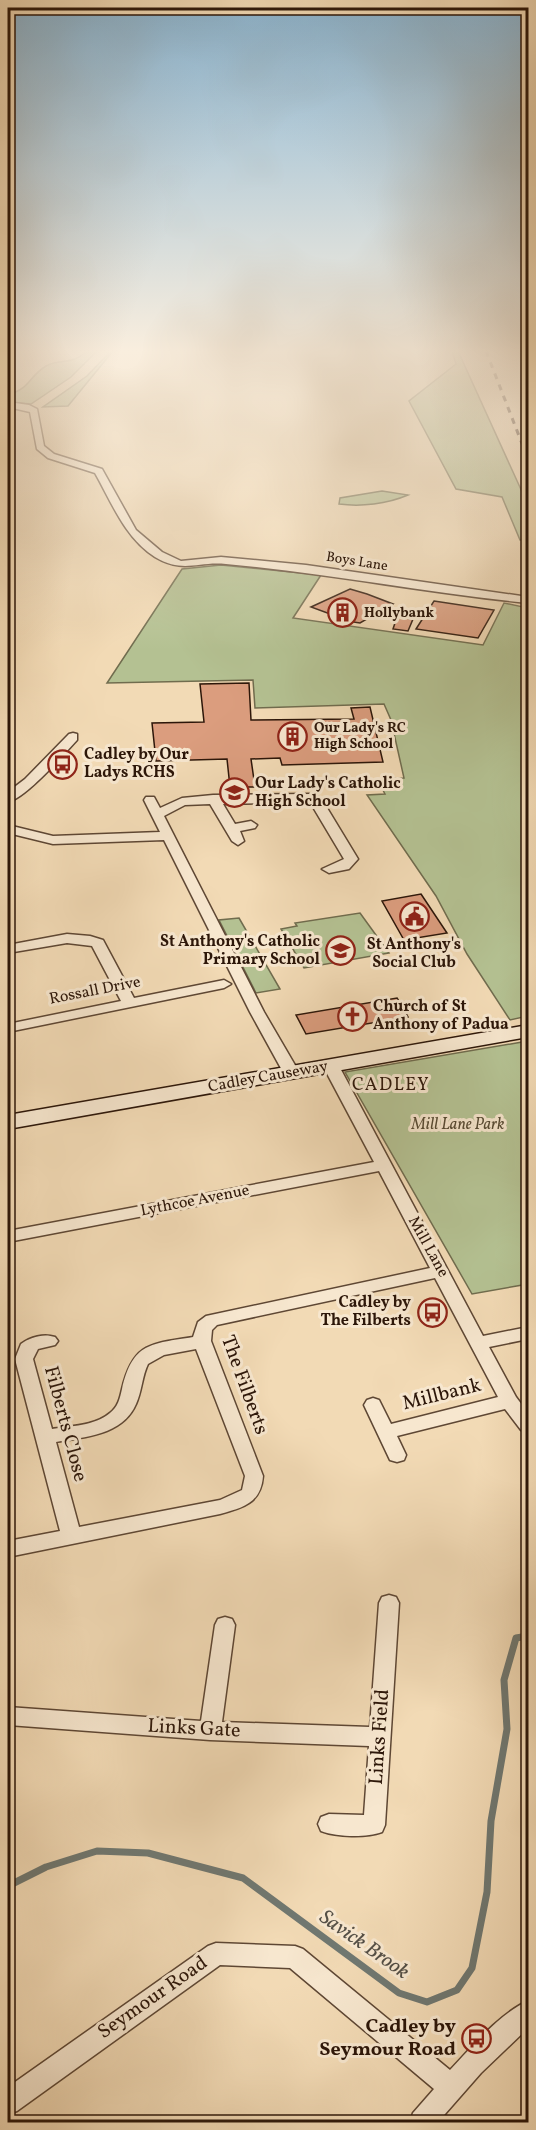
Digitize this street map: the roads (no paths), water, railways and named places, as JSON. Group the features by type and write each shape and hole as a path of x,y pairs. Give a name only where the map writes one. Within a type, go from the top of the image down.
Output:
{"street":[{"name":"Boys Lane","path":"44,450 51,456 99,471 132,532 158,554 180,564 221,560 306,568 528,600"},
{"path":"8,798 71,740 54,739"},
{"path":"159,814 182,802 213,799 312,798 317,801 351,859 349,864 329,869"},
{"path":"213,799 238,841"},
{"path":"150,800 257,1012 291,1072"},
{"path":"232,828 251,825"},
{"path":"8,829 53,840 170,836"},
{"path":"8,949 76,938 94,940 98,942 129,1003"},
{"name":"Rossall Drive","path":"8,1028 224,984"},
{"name":"Cadley Causeway","path":"8,1122 528,1031"},
{"name":"Mill Lane","path":"331,1066 509,1401 528,1425"},
{"name":"Lythcoe Avenue","path":"8,1237 383,1165"},
{"name":"The Filberts","path":"8,1549 71,1534 220,1507 250,1495 254,1489 254,1476 202,1341 201,1332 205,1325 212,1320 441,1271"},
{"path":"479,1343 528,1333"},
{"name":"Filberts Close","path":"49,1341 33,1344 27,1348 24,1359 71,1534"},
{"path":"45,1437 104,1425 116,1420 132,1393 138,1362 161,1349 202,1341"},
{"name":"Millbank","path":"386,1432 509,1401"},
{"name":"Millbank","path":"373,1405 397,1455"},
{"name":"Links Field","path":"329,1824 374,1826 389,1603"},
{"path":"210,1731 225,1625"},
{"name":"Links Gate","path":"8,1716 210,1731 380,1737"},
{"name":"Seymour Road","path":"8,2102 216,1954 296,1957 451,2087"},
{"path":"422,2122 451,2087 504,2032 528,2013"}],"waterway":[{"name":"Savick Brook","path":"8,1886 46,1867 97,1851 148,1853 243,1878 399,1993 427,2002 457,1990 472,1968 487,1892 491,1821 507,1729 504,1680 516,1638 528,1636"}],"railway":[{"path":"525,450 528,459"}],"place":[{"name":"Hollybank","path":"343,613"},
{"name":"Our Lady's RC High School","path":"293,736"},
{"name":"Cadley by Our Ladys RCHS","path":"63,764"},
{"name":"Our Lady's Catholic High School","path":"234,793"},
{"name":"St Anthony's Social Club","path":"414,917"},
{"name":"St Anthony's Catholic Primary School","path":"341,951"},
{"name":"Church of St Anthony of Padua","path":"352,1016"},
{"name":"Cadley by The Filberts","path":"432,1312"},
{"name":"Cadley by Seymour Road","path":"477,2039"}],"district":[{"name":"CADLEY","path":"391,1085"}],"park label":[{"name":"Mill Lane Park","path":"458,1125"}]}
